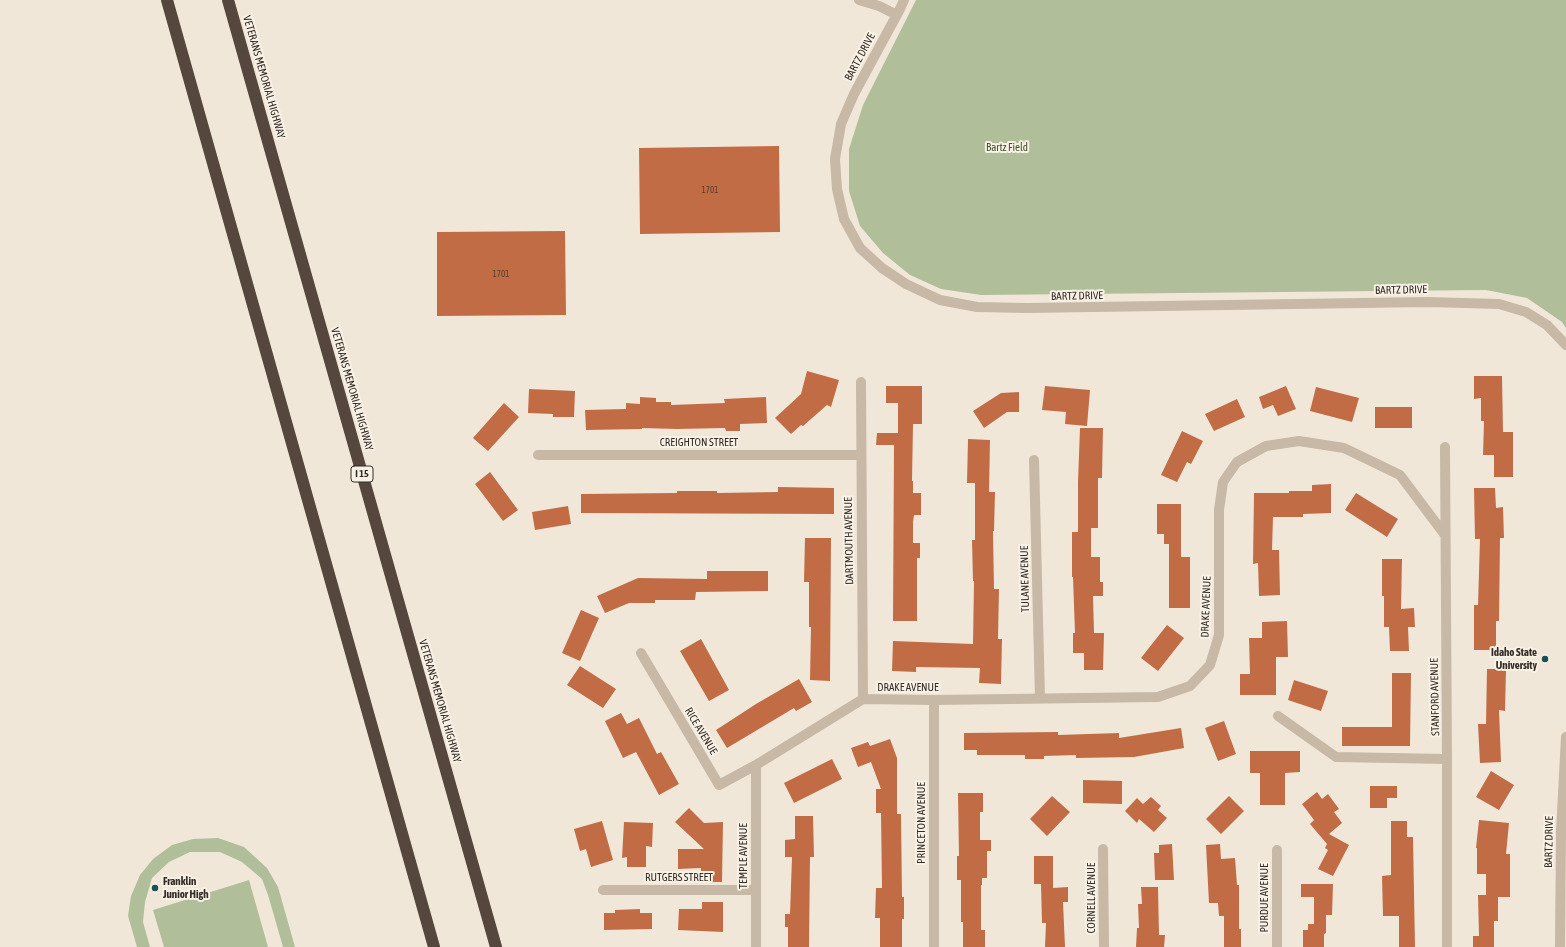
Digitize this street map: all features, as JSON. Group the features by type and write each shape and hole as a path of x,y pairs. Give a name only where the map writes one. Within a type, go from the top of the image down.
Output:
{"highway":[{"path":"167,0 434,947"},
{"name":"VETERANS MEMORIAL HIGHWAY","path":"228,0 496,947"}],"street":[{"path":"859,0 878,6 897,15"},
{"name":"BARTZ DRIVE","path":"904,0 854,94 841,124 835,159 836,189 844,219 860,248 882,268 906,284 940,300 977,307 1020,308 1428,302 1499,304 1526,312 1548,325 1566,345"},
{"name":"DARTMOUTH AVENUE","path":"861,382 860,455 862,699"},
{"name":"DRAKE AVENUE","path":"756,765 862,699 934,700 1158,697 1190,686 1210,665 1219,635 1219,510 1223,482 1237,462 1266,446 1299,441 1344,448 1400,475 1445,535"},
{"name":"STANFORD AVENUE","path":"1445,447 1447,947"},
{"name":"CREIGHTON STREET","path":"538,455 860,455"},
{"name":"TULANE AVENUE","path":"1034,460 1040,698"},
{"name":"RICE AVENUE","path":"641,653 719,785 756,765"},
{"name":"PRINCETON AVENUE","path":"934,700 934,947"},
{"path":"1278,716 1336,757 1447,758"},
{"name":"BARTZ DRIVE","path":"1560,947 1566,737"},
{"name":"TEMPLE AVENUE","path":"756,765 756,947"},
{"name":"CORNELL AVENUE","path":"1103,849 1104,947"},
{"name":"PURDUE AVENUE","path":"1277,850 1277,947"},
{"name":"RUTGERS STREET","path":"603,890 756,890"}],"green space":[{"name":"Bartz Field","path":"916,0 1566,0 1566,328 1562,322 1527,298 1486,290 981,295 941,289 910,275 883,253 860,226 849,191 849,149 863,105"},
{"path":"218,838 244,847 267,868 278,887 295,947 283,947 262,879 242,862 220,852 190,852 169,862 152,878 145,902 143,922 150,947 137,947 128,916 131,896 140,875 153,859 172,845 193,839"},
{"path":"249,880 268,947 164,947 153,910"}],"building":[{"path":"779,146 780,232 640,234 639,148"},
{"path":"565,231 566,315 437,316 437,232"},
{"path":"807,371 839,380 831,407 827,405 803,426 801,425 791,434 775,418 801,394"},
{"path":"1474,376 1502,376 1503,432 1513,432 1513,477 1494,477 1494,455 1483,455 1484,421 1481,421 1481,398 1474,399"},
{"path":"886,386 922,386 922,424 913,424 913,493 921,493 921,515 914,515 913,522 913,543 920,543 920,558 917,558 917,621 893,621 894,445 876,445 877,433 898,433 898,403 886,403"},
{"path":"1045,386 1090,390 1087,426 1065,424 1066,412 1042,410"},
{"path":"1286,386 1296,409 1278,416 1273,405 1263,409 1259,397"},
{"path":"1316,387 1359,398 1352,422 1310,411"},
{"path":"529,389 575,391 574,417 553,417 553,414 528,413"},
{"path":"1019,392 1019,412 1007,412 984,428 973,411 1001,393"},
{"path":"640,397 656,398 656,402 671,402 671,405 725,403 724,399 766,397 767,423 740,424 740,431 726,431 725,428 586,430 585,410 626,409 626,403 640,404"},
{"path":"1237,399 1245,417 1214,431 1205,414"},
{"path":"504,403 519,417 488,451 473,438"},
{"path":"1375,407 1412,407 1412,428 1375,428"},
{"path":"1080,428 1103,428 1102,478 1098,478 1098,528 1091,528 1091,557 1100,557 1100,582 1103,582 1103,596 1093,596 1094,633 1104,633 1103,670 1084,670 1084,653 1073,653 1073,633 1075,633 1072,577 1072,532 1078,532"},
{"path":"1182,431 1203,441 1191,464 1187,462 1177,482 1161,475"},
{"path":"968,439 990,440 989,492 995,492 993,531 994,589 999,589 998,639 1002,639 1001,684 979,683 980,668 916,667 916,672 892,671 893,641 973,644 974,581 972,540 975,540 975,483 967,483"},
{"path":"490,472 518,510 503,521 475,484"},
{"path":"1331,484 1331,513 1303,514 1303,517 1273,517 1272,550 1279,550 1280,595 1259,596 1258,563 1253,564 1254,493 1289,493 1289,491 1312,491 1312,485"},
{"path":"778,487 834,488 834,514 581,513 581,494 677,493 677,491 717,491 717,493 778,492"},
{"path":"1474,488 1495,488 1496,508 1503,507 1504,538 1500,538 1499,621 1496,621 1496,650 1474,650 1474,605 1478,605 1480,539 1475,539"},
{"path":"1356,493 1398,519 1387,537 1345,510"},
{"path":"1157,504 1181,504 1181,557 1190,557 1190,608 1169,608 1169,544 1164,544 1164,534 1157,534"},
{"path":"568,506 571,524 535,530 532,512"},
{"path":"805,538 831,538 830,681 810,680 811,627 809,627 809,582 804,582"},
{"path":"1382,559 1402,559 1401,609 1414,608 1415,627 1408,627 1409,651 1390,651 1389,627 1384,627"},
{"path":"707,571 768,571 768,591 696,592 695,600 655,600 655,603 629,603 605,613 597,596 638,578 707,579"},
{"path":"581,610 599,618 580,661 562,653"},
{"path":"1287,621 1288,657 1276,657 1276,695 1240,695 1240,674 1250,674 1249,638 1262,638 1262,622"},
{"path":"1167,625 1184,638 1158,671 1141,658"},
{"path":"701,639 729,690 709,701 680,651"},
{"path":"580,666 616,689 603,708 567,685"},
{"path":"1487,669 1506,669 1505,711 1499,710 1501,762 1480,763 1478,724 1486,724"},
{"path":"1392,673 1411,673 1410,746 1342,746 1342,727 1392,727"},
{"path":"799,679 812,702 796,711 794,708 727,748 716,730 756,704"},
{"path":"1294,680 1328,691 1321,711 1288,700"},
{"path":"621,713 627,724 639,718 657,754 661,752 679,784 659,795 636,752 623,758 605,721"},
{"path":"1224,721 1236,754 1218,761 1205,728"},
{"path":"1181,728 1184,748 1134,757 1076,758 1076,755 1044,756 1044,759 1025,759 1025,755 977,755 977,750 964,750 964,733 1058,732 1058,735 1119,733 1119,738"},
{"path":"890,739 897,758 897,814 901,814 902,897 904,897 902,947 880,947 880,918 875,918 876,888 882,888 881,813 876,813 876,789 881,789 871,762 858,767 851,748 868,742 870,746"},
{"path":"1250,751 1300,751 1300,772 1285,773 1285,805 1260,805 1260,773 1250,773"},
{"path":"832,759 842,779 794,803 784,783"},
{"path":"1491,771 1514,785 1499,810 1476,797"},
{"path":"1083,780 1122,781 1122,804 1083,803"},
{"path":"1370,786 1397,786 1397,798 1387,798 1387,808 1370,808"},
{"path":"1317,792 1322,799 1328,794 1339,809 1334,812 1342,823 1329,834 1349,845 1333,876 1318,869 1328,850 1325,848 1327,844 1310,824 1314,820 1302,804"},
{"path":"958,793 983,793 983,812 980,812 980,840 991,840 991,851 987,851 987,878 982,878 981,885 981,930 985,930 985,947 963,947 963,922 961,922 961,880 957,880 957,856 959,856"},
{"path":"1052,796 1070,812 1047,836 1030,819"},
{"path":"1229,796 1244,811 1221,834 1206,819"},
{"path":"1151,797 1161,806 1158,810 1167,818 1154,832 1139,819 1137,823 1125,811 1137,798 1143,804"},
{"path":"689,808 704,823 723,822 722,882 701,882 701,868 678,869 678,849 704,849 675,822"},
{"path":"795,816 813,816 814,857 810,857 809,947 788,947 788,927 785,927 785,914 790,914 792,857 785,857 785,840 795,839"},
{"path":"1479,820 1509,823 1506,854 1510,854 1510,897 1498,897 1498,921 1494,921 1494,947 1473,947 1473,936 1479,936 1478,895 1486,895 1486,874 1477,874 1476,848"},
{"path":"602,821 613,860 591,867 586,849 580,851 574,829"},
{"path":"1391,821 1407,821 1407,837 1413,837 1415,947 1399,947 1399,916 1383,916 1382,876 1391,875"},
{"path":"624,822 653,823 652,847 646,846 646,867 627,867 627,857 622,858"},
{"path":"1172,844 1174,880 1155,880 1154,853 1159,853 1159,845"},
{"path":"1220,844 1221,859 1235,858 1237,885 1239,885 1239,929 1241,929 1241,947 1224,947 1224,916 1219,916 1218,903 1209,903 1206,845"},
{"path":"1034,856 1053,856 1053,888 1068,887 1068,902 1063,902 1065,947 1045,947 1046,923 1042,923 1041,884 1034,884"},
{"path":"1301,884 1333,884 1332,915 1326,915 1324,947 1303,947 1303,930 1308,930 1308,924 1314,924 1314,897 1301,897"},
{"path":"1141,887 1158,887 1159,935 1165,935 1164,947 1136,947 1137,928 1139,928 1138,904 1142,904"},
{"path":"702,902 723,902 723,932 678,930 679,909 702,909"},
{"path":"640,909 640,913 652,913 652,929 604,930 604,913 615,913 615,910"}],"place":[{"name":"Idaho State University","path":"1545,659"},
{"name":"Franklin Junior High","path":"155,888"}]}
